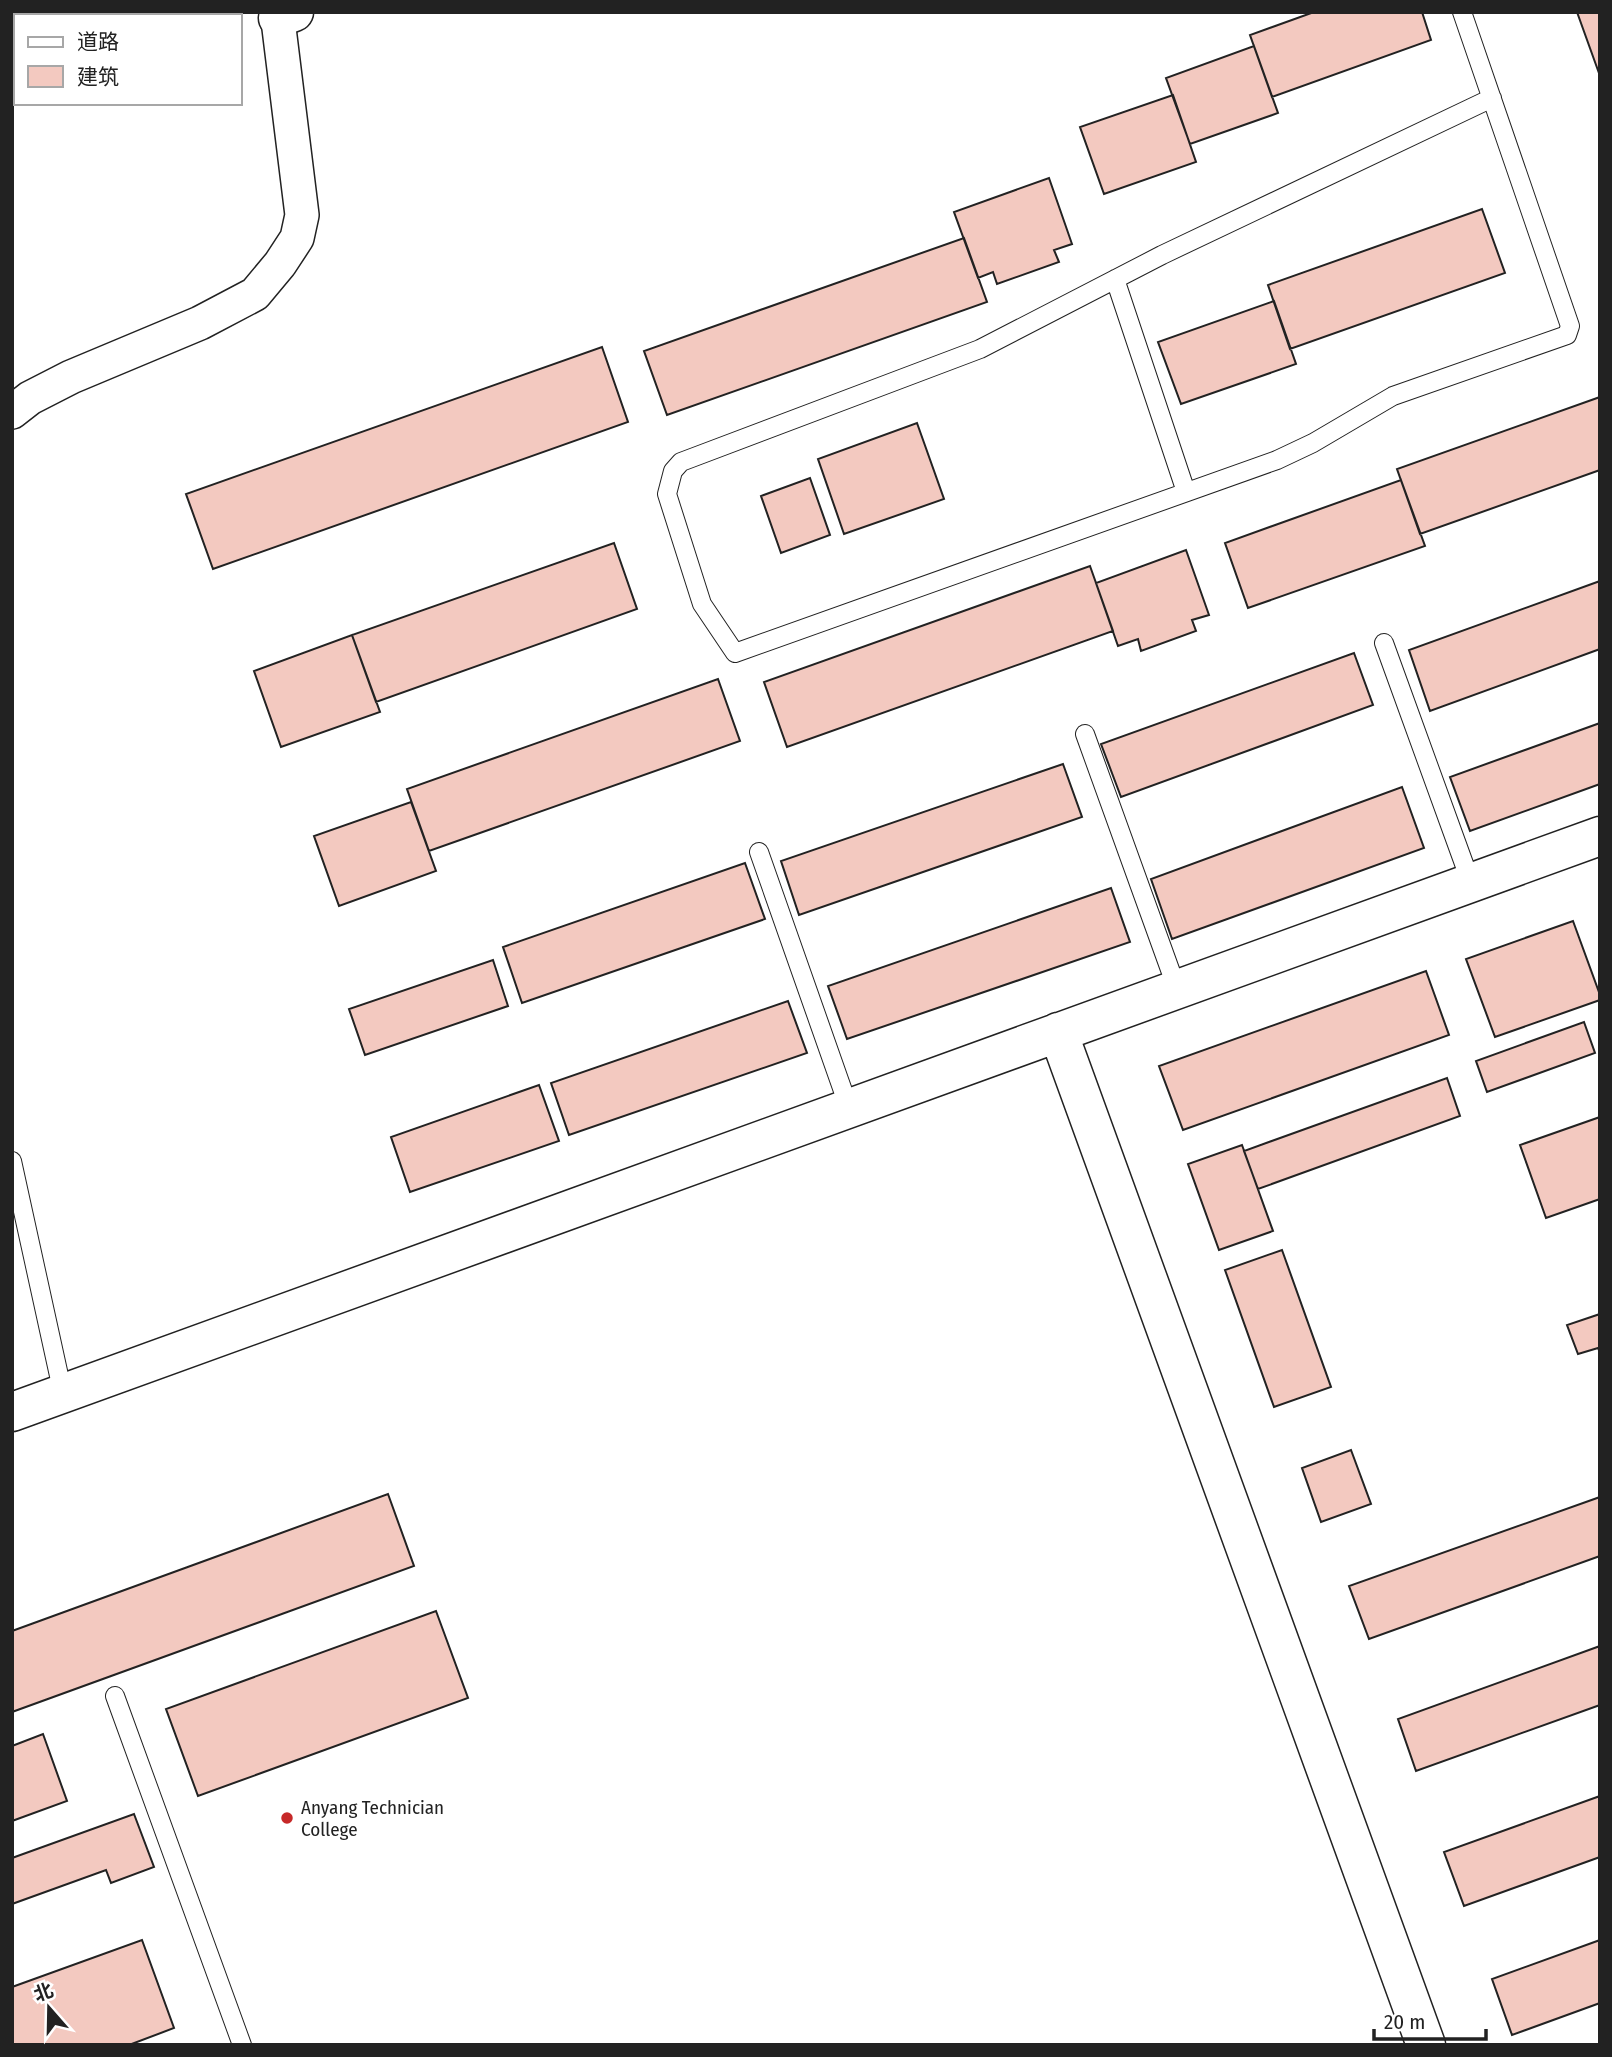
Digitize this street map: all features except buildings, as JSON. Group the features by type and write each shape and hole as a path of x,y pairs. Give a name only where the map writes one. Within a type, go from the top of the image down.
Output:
{"street":[{"path":"12,412 30,398 71,377 188,328 255,294 281,264 297,238 302,215 283,14"},
{"path":"12,1412 1600,836"},
{"path":"1058,1032 1426,2045"}],"lane":[{"path":"1462,12 1492,98 1570,326 1567,335 1393,396 1277,460 735,653 702,604 667,494 673,471 681,462 980,349 1115,279 1492,98"},
{"path":"1115,279 1186,492"},
{"path":"1384,643 1471,883"},
{"path":"1085,734 1177,989"},
{"path":"759,852 849,1108"},
{"path":"12,1161 63,1394"},
{"path":"115,1696 242,2045"}],"place":[{"name":"Anyang Technician College","path":"287,1818"}]}
